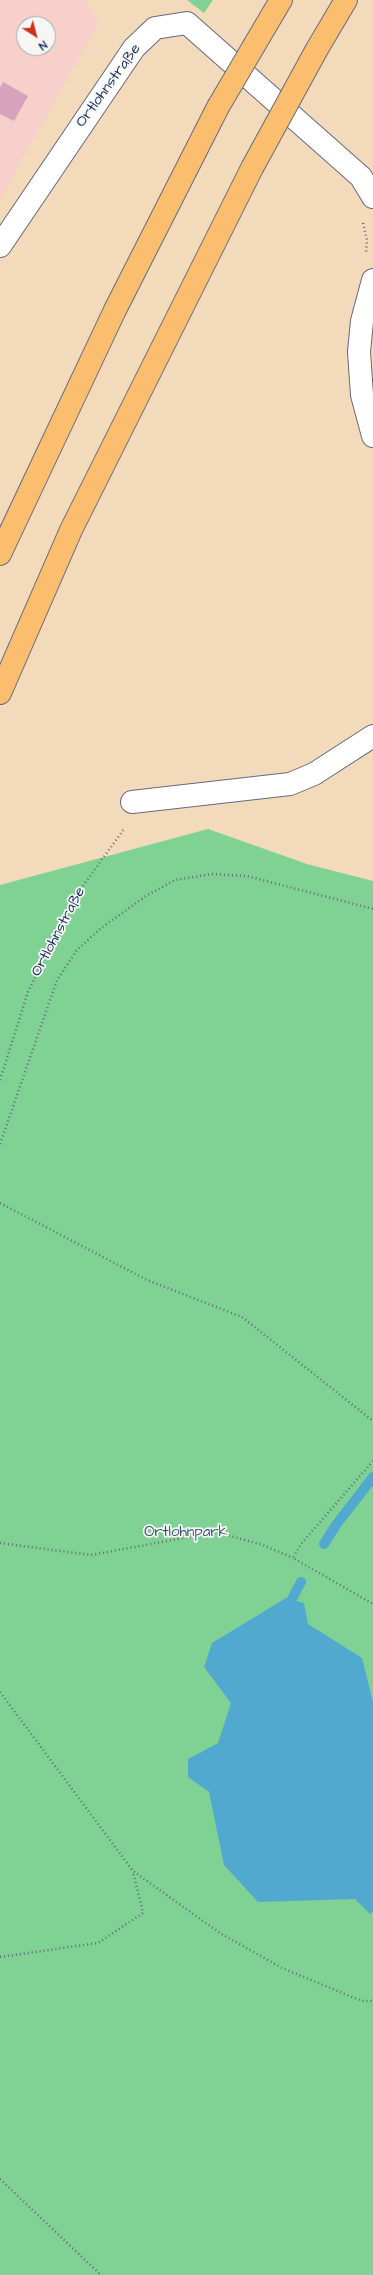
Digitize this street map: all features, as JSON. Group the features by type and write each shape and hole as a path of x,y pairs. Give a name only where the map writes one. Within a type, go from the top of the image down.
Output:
{"highway":[{"path":"0,554 115,310 218,107 281,0"},
{"path":"0,693 71,530 252,168 317,49 346,0"}],"street":[{"name":"Ortlohnstraße","path":"0,246 134,48 156,28 187,23 361,177 373,197"},
{"path":"373,280 362,321 359,352 362,396 373,436"},
{"path":"141,801 290,784 314,774 373,736"}],"path":[{"name":"Ortlohnstraße","path":"0,1080 28,992 72,901 122,831 141,801"},
{"path":"0,1144 57,980 76,950 101,928 146,896 175,880 212,874 247,876 373,909"},
{"path":"0,1203 147,1280 242,1317 373,1421"},
{"path":"294,1558 301,1544 373,1461"},
{"path":"0,1543 91,1555 216,1532 263,1545 294,1558 373,1604"},
{"path":"0,1692 133,1871 220,1933 282,1968 362,2001 373,2001"},
{"path":"0,1957 98,1943 143,1913 133,1871"},
{"path":"0,2180 101,2275"}],"shaded area":[{"path":"0,0 85,0 99,21 0,200"}],"green space":[{"path":"187,0 213,0 204,13"},
{"name":"Ortlohnpark","path":"208,829 307,864 373,881 373,2275 0,2275 0,885"}],"water":[{"path":"286,1598 304,1603 308,1624 362,1658 373,1702 373,1911 370,1914 355,1899 258,1902 224,1865 209,1792 188,1777 188,1759 218,1743 231,1703 204,1667 212,1643"}],"building":[{"path":"3,82 28,96 14,121 0,114 0,88"}],"waterway":[{"path":"324,1544 336,1525 373,1477"},
{"path":"292,1599 301,1582"}]}
